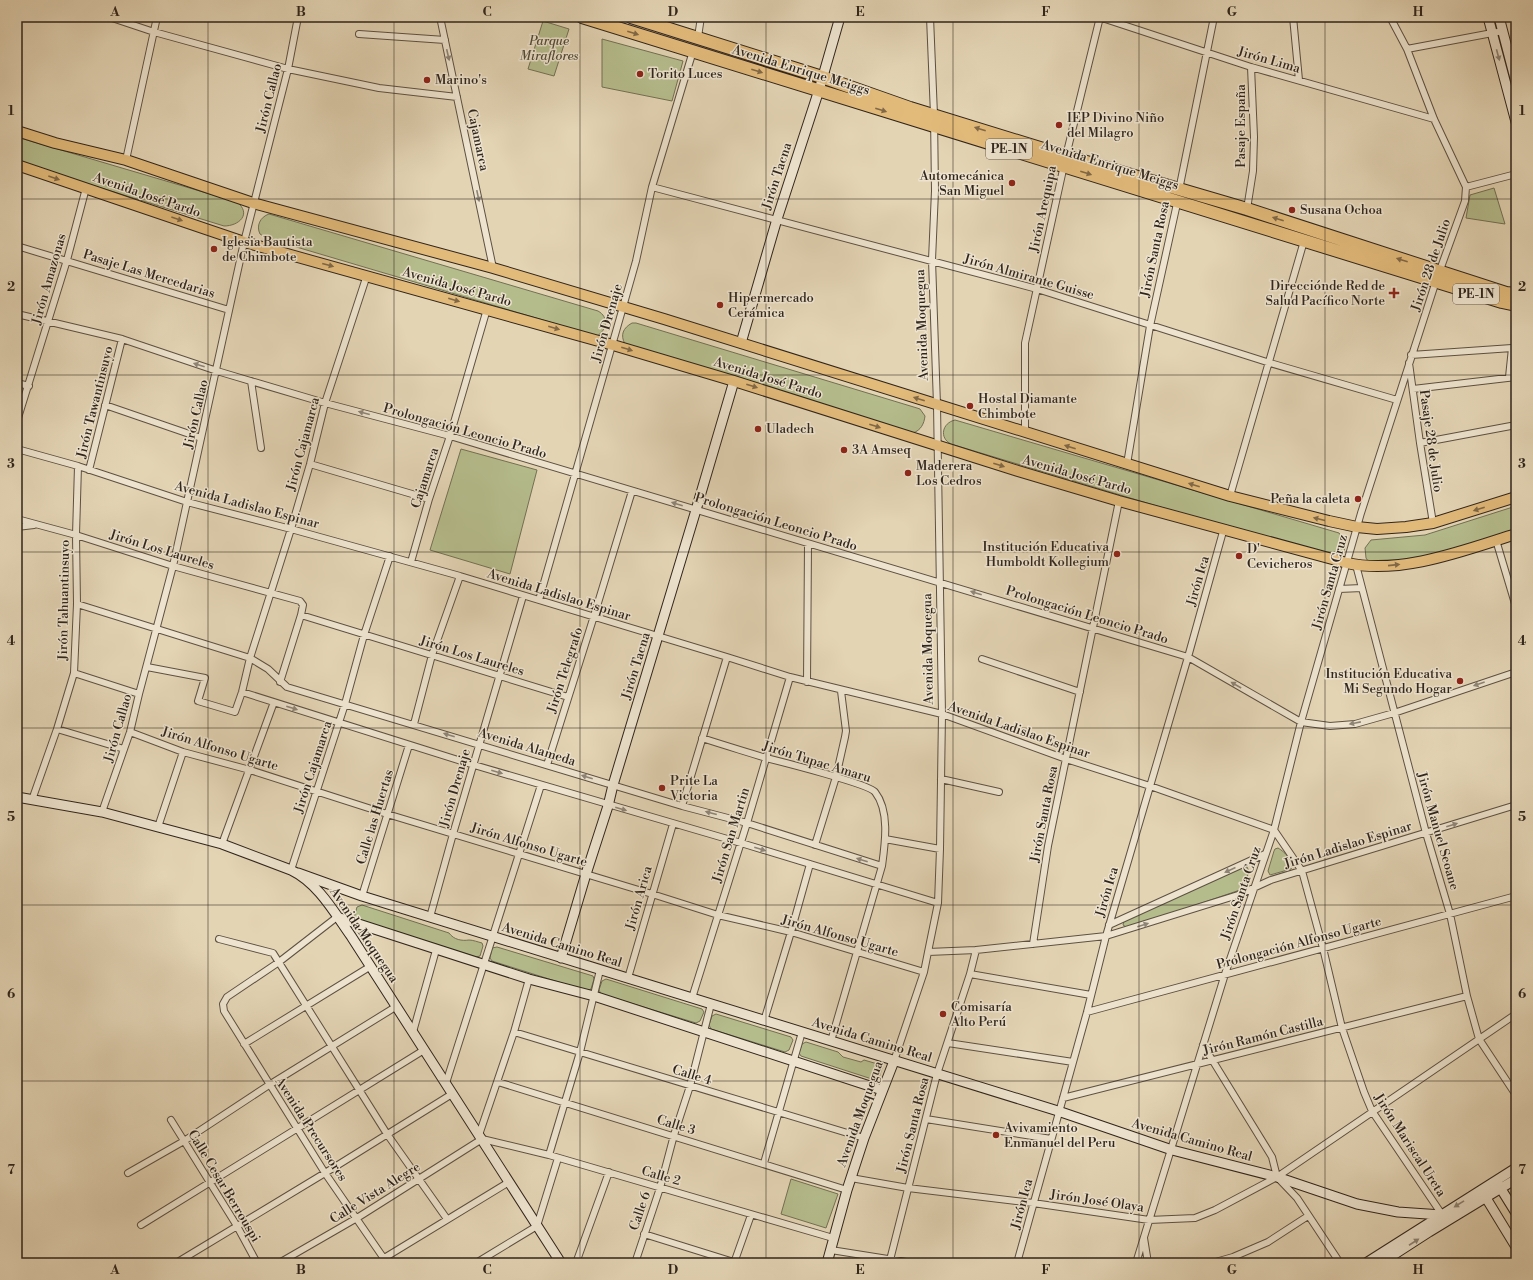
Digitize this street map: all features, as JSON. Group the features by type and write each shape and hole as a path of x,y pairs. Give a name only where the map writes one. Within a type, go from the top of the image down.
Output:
{"highway":[{"name":"Avenida Enrique Meiggs","path":"582,17 818,90 934,121 1178,194 1247,209 1438,276 1502,302 1516,305"},
{"name":"Avenida Enrique Meiggs","path":"631,17 822,77 934,121"},
{"name":"Avenida Enrique Meiggs","path":"1178,194 1304,241 1438,276 1506,293 1516,294"}],"main road":[{"name":"Jirón Tacna","path":"741,343 777,219 840,17"},
{"path":"1488,17 1516,122"},
{"path":"1499,17 1516,82"},
{"name":"Avenida José Pardo","path":"17,131 55,143 126,160 253,203 493,268 624,307 1230,496 1329,522 1377,529 1406,528 1433,523 1516,497"},
{"name":"Avenida José Pardo","path":"17,165 244,242 613,344 1119,501 1224,528 1351,564 1380,566 1407,563 1441,556 1516,534"},
{"name":"Jirón Tacna","path":"561,958 608,806 734,381"},
{"name":"Avenida Moquegua","path":"17,797 102,812 222,844 294,871 313,885 321,894 371,966 561,1263"},
{"name":"Avenida Camino Real","path":"294,871 362,896 937,1074 1172,1150 1277,1177 1357,1204 1398,1212 1444,1218"},
{"path":"337,917 529,979 594,996 882,1090"},
{"name":"Avenida Moquegua","path":"826,1263 864,1138 894,1061"},
{"path":"1366,1263 1484,1194 1499,1184 1516,1168"},
{"path":"1499,1184 1516,1179"},
{"path":"1499,1184 1516,1213"},
{"path":"1484,1194 1516,1247"},
{"path":"1381,1263 1444,1218"}],"street":[{"path":"109,17 154,32 288,69 379,88 457,97"},
{"path":"126,160 157,17"},
{"name":"Jirón Callao","path":"102,812 130,732 173,566 217,371 244,242 288,69 298,17"},
{"name":"Cajamarca","path":"440,17 493,268"},
{"path":"698,37 701,17"},
{"name":"Avenida Moquegua","path":"894,1061 924,972 938,903 940,849 942,714 938,405 932,260 935,191 934,121 930,17"},
{"name":"Jirón Lima","path":"1100,17 1251,67 1434,119"},
{"name":"Jirón Arequipa","path":"1025,432 1025,343 1065,161 1100,17"},
{"name":"Jirón Santa Rosa","path":"1126,464 1150,326 1214,17"},
{"path":"1293,17 1299,80"},
{"path":"1390,17 1407,49 1434,119 1466,187 1516,174"},
{"path":"1407,49 1503,31"},
{"path":"359,34 445,40"},
{"name":"Jirón Drenaje","path":"539,600 624,307 636,261 652,187 693,51"},
{"name":"Pasaje España","path":"1247,209 1253,171 1254,137 1251,67"},
{"name":"Jirón Almirante Guisse","path":"652,187 1037,289 1150,326 1397,400"},
{"name":"Jirón 28 de Julio","path":"1357,527 1410,358 1465,201 1466,187"},
{"name":"Jirón Amazonas","path":"17,421 67,260 86,188"},
{"path":"1230,496 1270,363 1304,241"},
{"name":"Pasaje Las Mercedarias","path":"17,246 229,310"},
{"name":"Jirón Cajamarca","path":"147,666 205,678 198,701 235,712 242,692 250,658 310,464 325,403 367,275"},
{"name":"Cajamarca","path":"411,562 487,309"},
{"name":"Prolongación Leoncio Prado","path":"17,314 122,339 217,371 325,403 450,436 1188,657 1301,722 1330,726 1355,724 1394,713 1516,672"},
{"name":"Jirón Tawantinsuyo","path":"89,470 122,339"},
{"path":"1410,358 1512,348 1513,377 1413,389"},
{"name":"Pasaje 28 de Julio","path":"1410,358 1420,443 1433,523"},
{"path":"251,381 261,448"},
{"path":"17,383 29,386"},
{"path":"105,405 201,438"},
{"path":"1420,443 1516,425"},
{"name":"Avenida Ladislao Espinar","path":"17,449 78,466 187,502 291,528 460,576 807,682 942,714 1066,759 1150,786 1274,830"},
{"path":"310,464 429,499"},
{"name":"Jirón Tahuantinsuyo","path":"32,800 57,729 74,673 77,604 76,535 78,466"},
{"name":"Jirón Telegrafo","path":"547,765 632,490"},
{"name":"Jirón Santa Rosa","path":"1033,944 1048,846 1119,501"},
{"name":"Jirón Los Laureles","path":"17,519 76,535 173,566 271,592 300,602 302,605 301,615 568,697"},
{"path":"17,527 38,524"},
{"name":"Jirón Santa Cruz","path":"1136,1263 1172,1150 1196,1064 1274,830 1301,722 1339,589 1351,564 1357,527"},
{"name":"Jirón Ica","path":"1017,1263 1087,1012 1109,925 1188,657 1224,528"},
{"path":"1496,540 1516,606"},
{"path":"807,682 808,544"},
{"name":"Jirón Cajamarca","path":"294,871 317,791 345,704 364,635 390,556"},
{"name":"Jirón Manuel Seoane","path":"1351,564 1362,588 1426,833 1450,914 1467,996 1479,1038 1516,1095"},
{"path":"414,724 432,655 460,576"},
{"path":"1339,589 1362,588"},
{"name":"Jirón Drenaje","path":"430,917 523,596"},
{"name":"Avenida Alameda","path":"77,604 250,658 268,669 287,687 414,724 682,806 747,823 882,866"},
{"path":"280,682 301,615"},
{"path":"682,806 727,657"},
{"path":"982,658 1080,692"},
{"path":"74,673 139,694"},
{"name":"Jirón San Martin","path":"692,998 741,843 790,677"},
{"path":"815,845 836,777 846,731 841,691"},
{"path":"242,692 608,806 741,843 938,903"},
{"path":"222,844 274,702"},
{"path":"57,729 124,749"},
{"name":"Jirón Alfonso Ugarte","path":"130,732 183,752 250,770 387,814 718,915 791,932 924,972"},
{"name":"Jirón Tupac Amaru","path":"702,738 766,758 836,777 874,790 881,800 884,814 885,840 882,866"},
{"name":"Calle las Huertas","path":"362,896 409,745"},
{"path":"158,827 183,752"},
{"path":"941,779 999,792"},
{"path":"446,1083 540,785"},
{"name":"Jirón Ladislao Espinar","path":"928,952 976,950 1106,936 1238,895 1271,880 1516,805"},
{"name":"Jirón Arica","path":"628,978 672,824"},
{"name":"Jirón Mariscal Ureta","path":"1274,830 1302,871 1323,948 1342,1028 1372,1111 1444,1218"},
{"path":"885,840 940,849"},
{"path":"1109,925 1265,854"},
{"path":"764,1020 810,864"},
{"path":"831,1041 882,866"},
{"name":"Prolongación Alfonso Ugarte","path":"1087,1012 1516,896"},
{"path":"279,962 337,917"},
{"path":"220,939 273,953 387,1134 447,1219"},
{"path":"413,1032 436,950"},
{"name":"Jirón Santa Rosa","path":"890,1260 937,1074 970,974 976,950"},
{"name":"Avenida Precursores","path":"279,962 227,998 223,1004 224,1011 325,1173 386,1261"},
{"path":"244,1044 371,966"},
{"path":"549,1155 580,1052 600,970"},
{"path":"970,974 1091,995"},
{"path":"480,1137 514,1032 529,979"},
{"name":"Jirón Ramón Castilla","path":"1063,1098 1467,996"},
{"name":"Calle 6","path":"635,1263 660,1188 674,1135 690,1086 710,1004"},
{"path":"128,1173 184,1141 269,1085 397,1006"},
{"name":"Jirón José Olaya","path":"851,1178 908,1188 1033,1203 1149,1220 1195,1218 1215,1210 1277,1177 1516,1014"},
{"name":"Calle 4","path":"514,1032 864,1138"},
{"path":"764,1163 802,1032"},
{"path":"948,1043 1073,1062"},
{"path":"1203,1045 1272,1157 1277,1177 1297,1198 1340,1263"},
{"path":"141,1225 424,1050"},
{"name":"Calle 3","path":"498,1082 674,1135 847,1190"},
{"path":"176,1263 452,1094"},
{"path":"926,1119 1051,1139"},
{"name":"Calle Cesar Berrouspi","path":"171,1120 210,1182 257,1263"},
{"name":"Calle 2","path":"480,1137 609,1172 833,1238"},
{"name":"Calle Vista Alegre","path":"279,1263 357,1218 480,1137"},
{"path":"476,1263 537,1226 558,1158"},
{"path":"576,1263 609,1172"},
{"path":"376,1263 386,1261 447,1219 509,1182"},
{"path":"644,1234 735,1263 751,1215"},
{"path":"1212,1263 1233,1257 1268,1242 1308,1216"},
{"path":"1144,1236 1148,1263"},
{"path":"831,1250 913,1263"},
{"path":"859,1255 860,1263"}],"green space":[{"name":"Parque Miraflores","path":"543,21 569,29 554,76 528,69"},
{"name":"Torito Luces","path":"602,39 683,61 672,101 602,87"},
{"path":"17,137 237,202 243,211 242,218 239,222 224,226 17,162"},
{"path":"1494,188 1505,224 1466,218 1470,195"},
{"path":"269,214 598,311 604,317 605,327 597,336 266,238 260,234 258,228 263,217"},
{"path":"632,323 920,409 925,416 924,422 916,432 913,433 625,344 623,341 623,332 626,327"},
{"path":"955,420 1339,533 1346,542 1344,551 1338,557 1170,510 951,444 945,438 944,431 947,424"},
{"path":"461,449 537,470 510,574 430,550"},
{"path":"1516,506 1516,532 1408,561 1368,561 1366,558 1365,548 1371,540 1425,535"},
{"path":"1278,848 1289,857 1292,866 1291,869 1270,875 1268,871 1274,851"},
{"path":"1243,867 1247,867 1249,871 1244,887 1240,890 1128,928 1123,925 1124,921"},
{"path":"362,905 449,933 458,940 471,940 482,943 483,946 480,956 476,957 354,918 357,907"},
{"path":"497,947 593,976 594,979 591,989 587,991 492,961 490,958 492,948"},
{"path":"606,979 702,1009 704,1012 700,1021 696,1023 601,994 599,990 602,981"},
{"path":"716,1014 791,1037 793,1040 789,1050 785,1052 711,1029 709,1025 712,1016"},
{"path":"806,1042 838,1052 843,1057 861,1062 864,1060 881,1065 882,1068 879,1078 875,1080 801,1056 799,1053 802,1044"},
{"path":"791,1179 838,1194 826,1228 781,1214"}],"place":[{"name":"Torito Luces","path":"640,74"},
{"name":"Marino's","path":"427,80"},
{"name":"IEP Divino Niño del Milagro","path":"1059,125"},
{"name":"Automecánica San Miguel","path":"1012,183"},
{"name":"Susana Ochoa","path":"1292,210"},
{"name":"Iglesia Bautista de Chimbote","path":"214,249"},
{"name":"Direcciónde Red de Salud Pacífico Norte","path":"1394,293"},
{"name":"Hipermercado Cerámica","path":"720,305"},
{"name":"Hostal Diamante Chimbote","path":"970,406"},
{"name":"Uladech","path":"758,429"},
{"name":"3A Amseq","path":"844,450"},
{"name":"Maderera Los Cedros","path":"908,473"},
{"name":"Peña la caleta","path":"1358,499"},
{"name":"Institución Educativa Humboldt Kollegium","path":"1117,554"},
{"name":"D' Cevicheros","path":"1239,556"},
{"name":"Institución Educativa Mi Segundo Hogar","path":"1460,681"},
{"name":"Prite La Victoria","path":"662,788"},
{"name":"Comisaría Alto Perú","path":"943,1014"},
{"name":"Avivamiento Enmanuel del Peru","path":"996,1135"}]}
